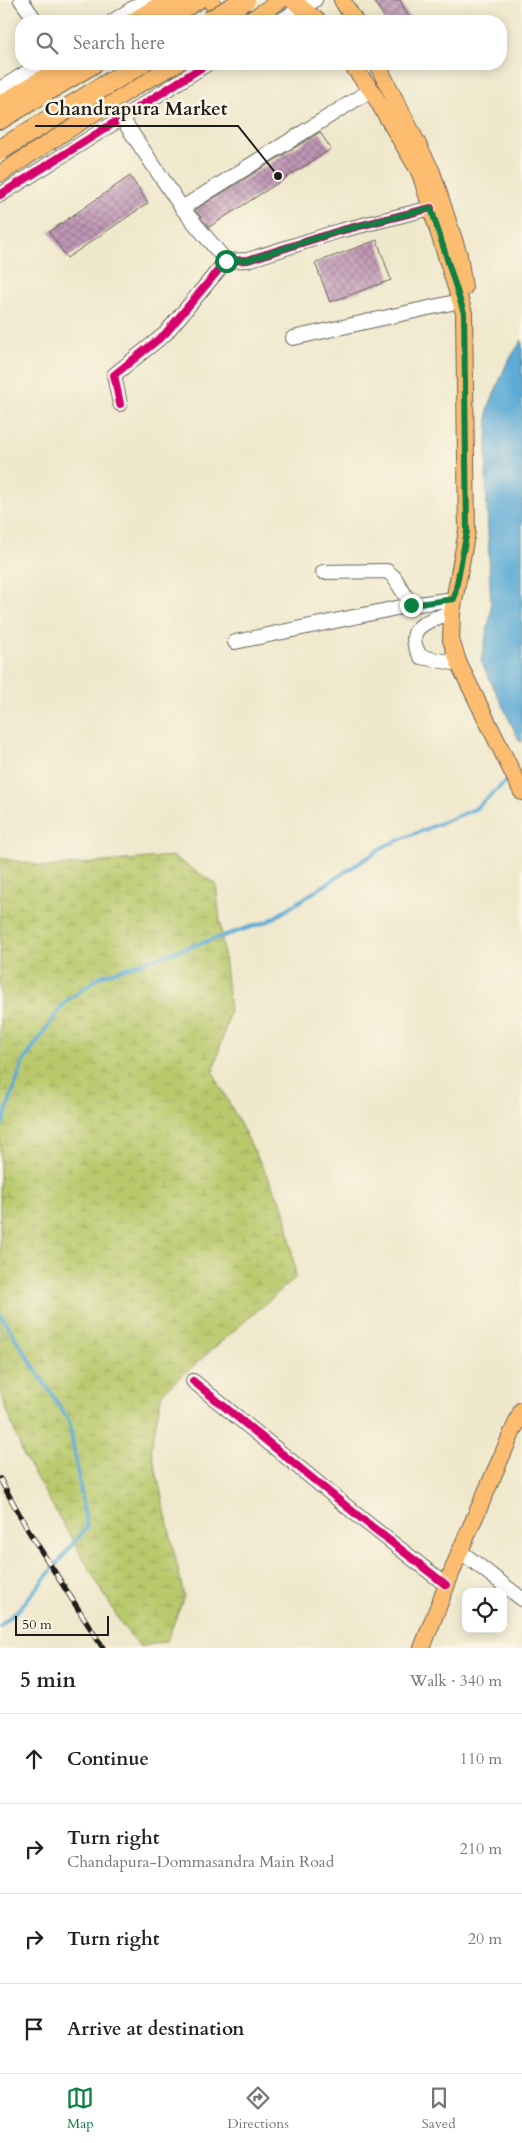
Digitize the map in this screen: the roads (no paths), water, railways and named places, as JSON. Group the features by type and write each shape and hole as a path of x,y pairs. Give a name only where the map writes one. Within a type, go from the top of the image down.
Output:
{"highway":[{"path":"171,15 196,0"},
{"path":"220,15 245,0"},
{"path":"0,119 82,70"},
{"path":"0,150 130,70"}],"main road":[{"path":"143,15 167,0"},
{"path":"210,0 220,15"},
{"path":"258,15 281,0"},
{"path":"342,0 351,15"},
{"path":"303,3 313,15"},
{"path":"0,104 56,70"},
{"path":"118,70 130,90"},
{"path":"0,174 130,90 166,70"},
{"path":"356,70 371,90 420,173 462,307"},
{"path":"380,70 432,172 444,204 459,255 464,280 462,307 467,531 453,605 451,640 459,664 517,780"},
{"path":"422,1648 460,1551 522,1410"}],"street":[{"path":"21,0 32,15"},
{"path":"122,15 146,0"},
{"path":"288,15 303,3"},
{"path":"0,89 30,70"},
{"path":"0,195 197,70"},
{"path":"182,208 371,90"},
{"path":"121,117 182,208 226,261"},
{"path":"120,404 114,375 165,334 226,261 248,260 339,231 431,208"},
{"path":"293,338 462,307"},
{"path":"323,572 387,571 394,577 411,605"},
{"path":"235,642 411,605 453,605"},
{"path":"453,605 420,624 414,633 414,646 422,657 459,664"},
{"path":"193,1381 446,1586"},
{"path":"460,1551 522,1599"}],"water":[{"path":"522,340 522,743 481,661 491,612 486,481 488,408 507,363"}],"waterway":[{"path":"0,1130 23,1062 65,1002 101,976 269,921 387,845 475,809 511,777"},
{"path":"0,1314 69,1421 87,1527 21,1607 0,1626"}],"railway":[{"path":"0,1479 28,1530 103,1648"}],"place":[{"name":"Chandrapura Market","path":"278,176"}]}
